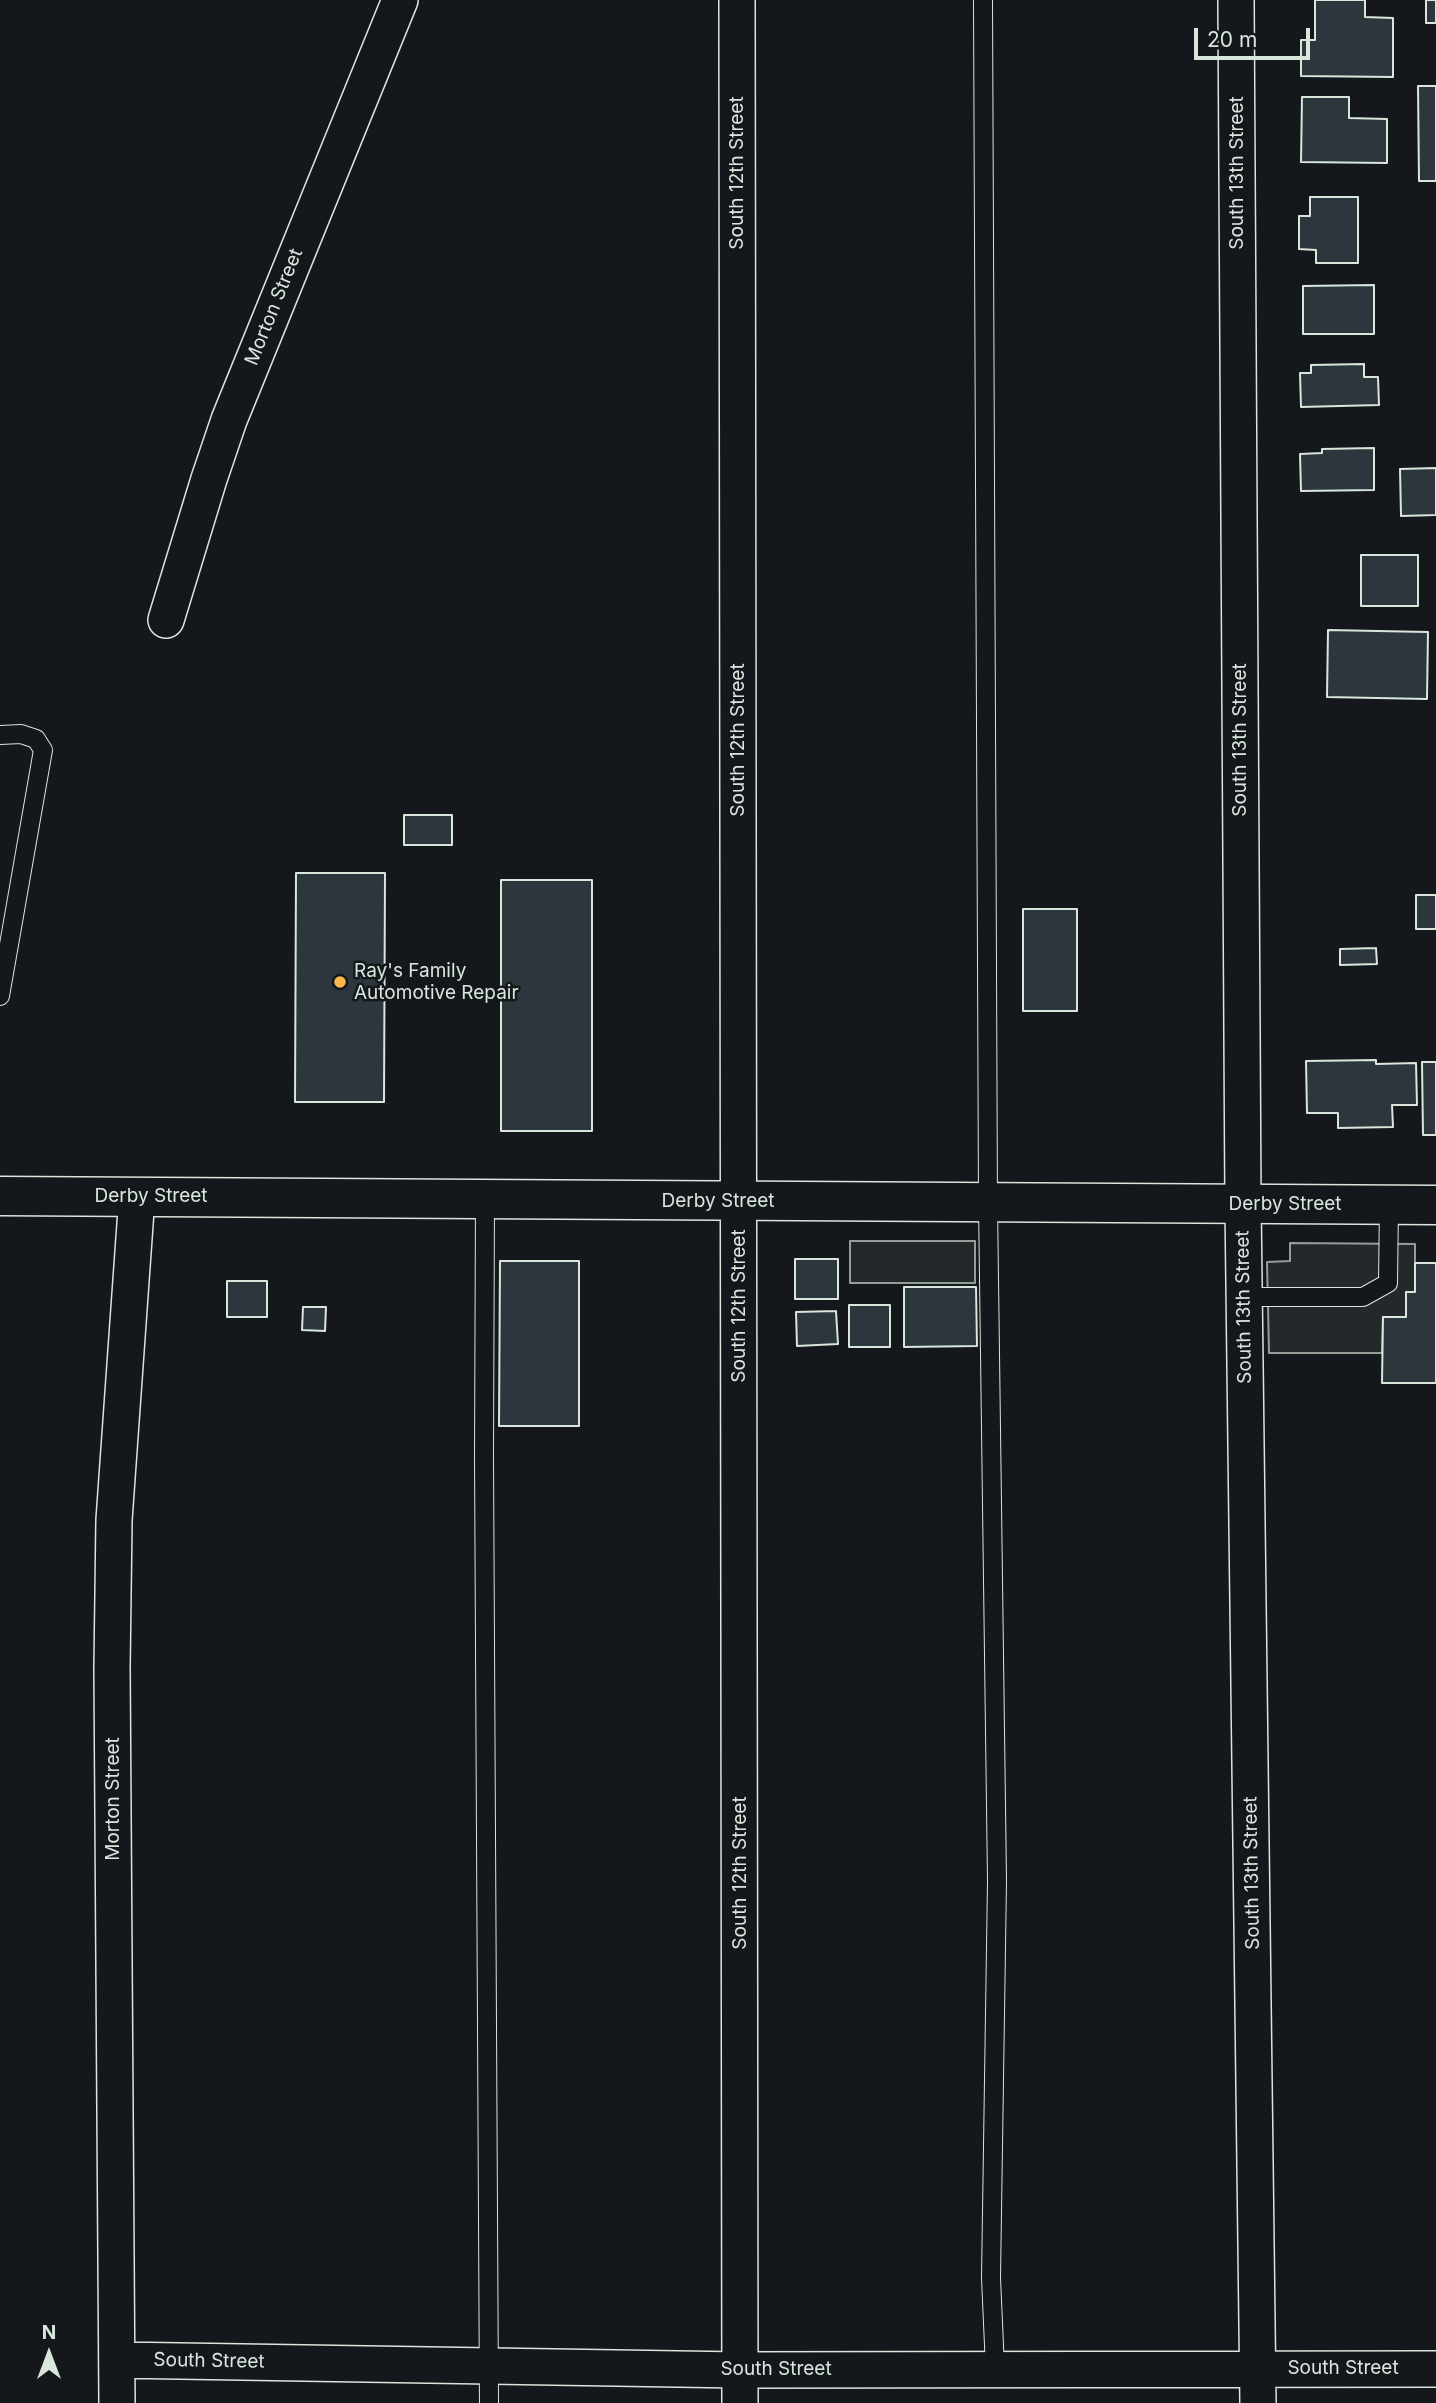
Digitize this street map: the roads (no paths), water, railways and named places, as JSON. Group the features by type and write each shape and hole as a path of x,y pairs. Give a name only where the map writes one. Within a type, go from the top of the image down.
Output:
{"main road":[{"name":"Derby Street","path":"0,1196 1436,1205"}],"street":[{"name":"Morton Street","path":"166,620 229,420 400,0"},
{"name":"South 12th Street","path":"737,0 740,2386"},
{"name":"South 13th Street","path":"1236,0 1243,1204 1258,2403"},
{"name":"Morton Street","path":"117,2403 112,1681 114,1520 137,1196"},
{"name":"South Street","path":"117,2360 489,2366 740,2386 995,2368 1436,2369"}],"lane":[{"path":"983,0 988,1203 997,1881 990,2278 995,2368"},
{"path":"0,734 22,734 36,739 43,750 0,996"},
{"path":"485,1199 489,2403"},
{"path":"1244,1297 1363,1297 1388,1283 1389,1205"}],"place":[{"name":"Ray's Family Automotive Repair","path":"340,982"}]}
